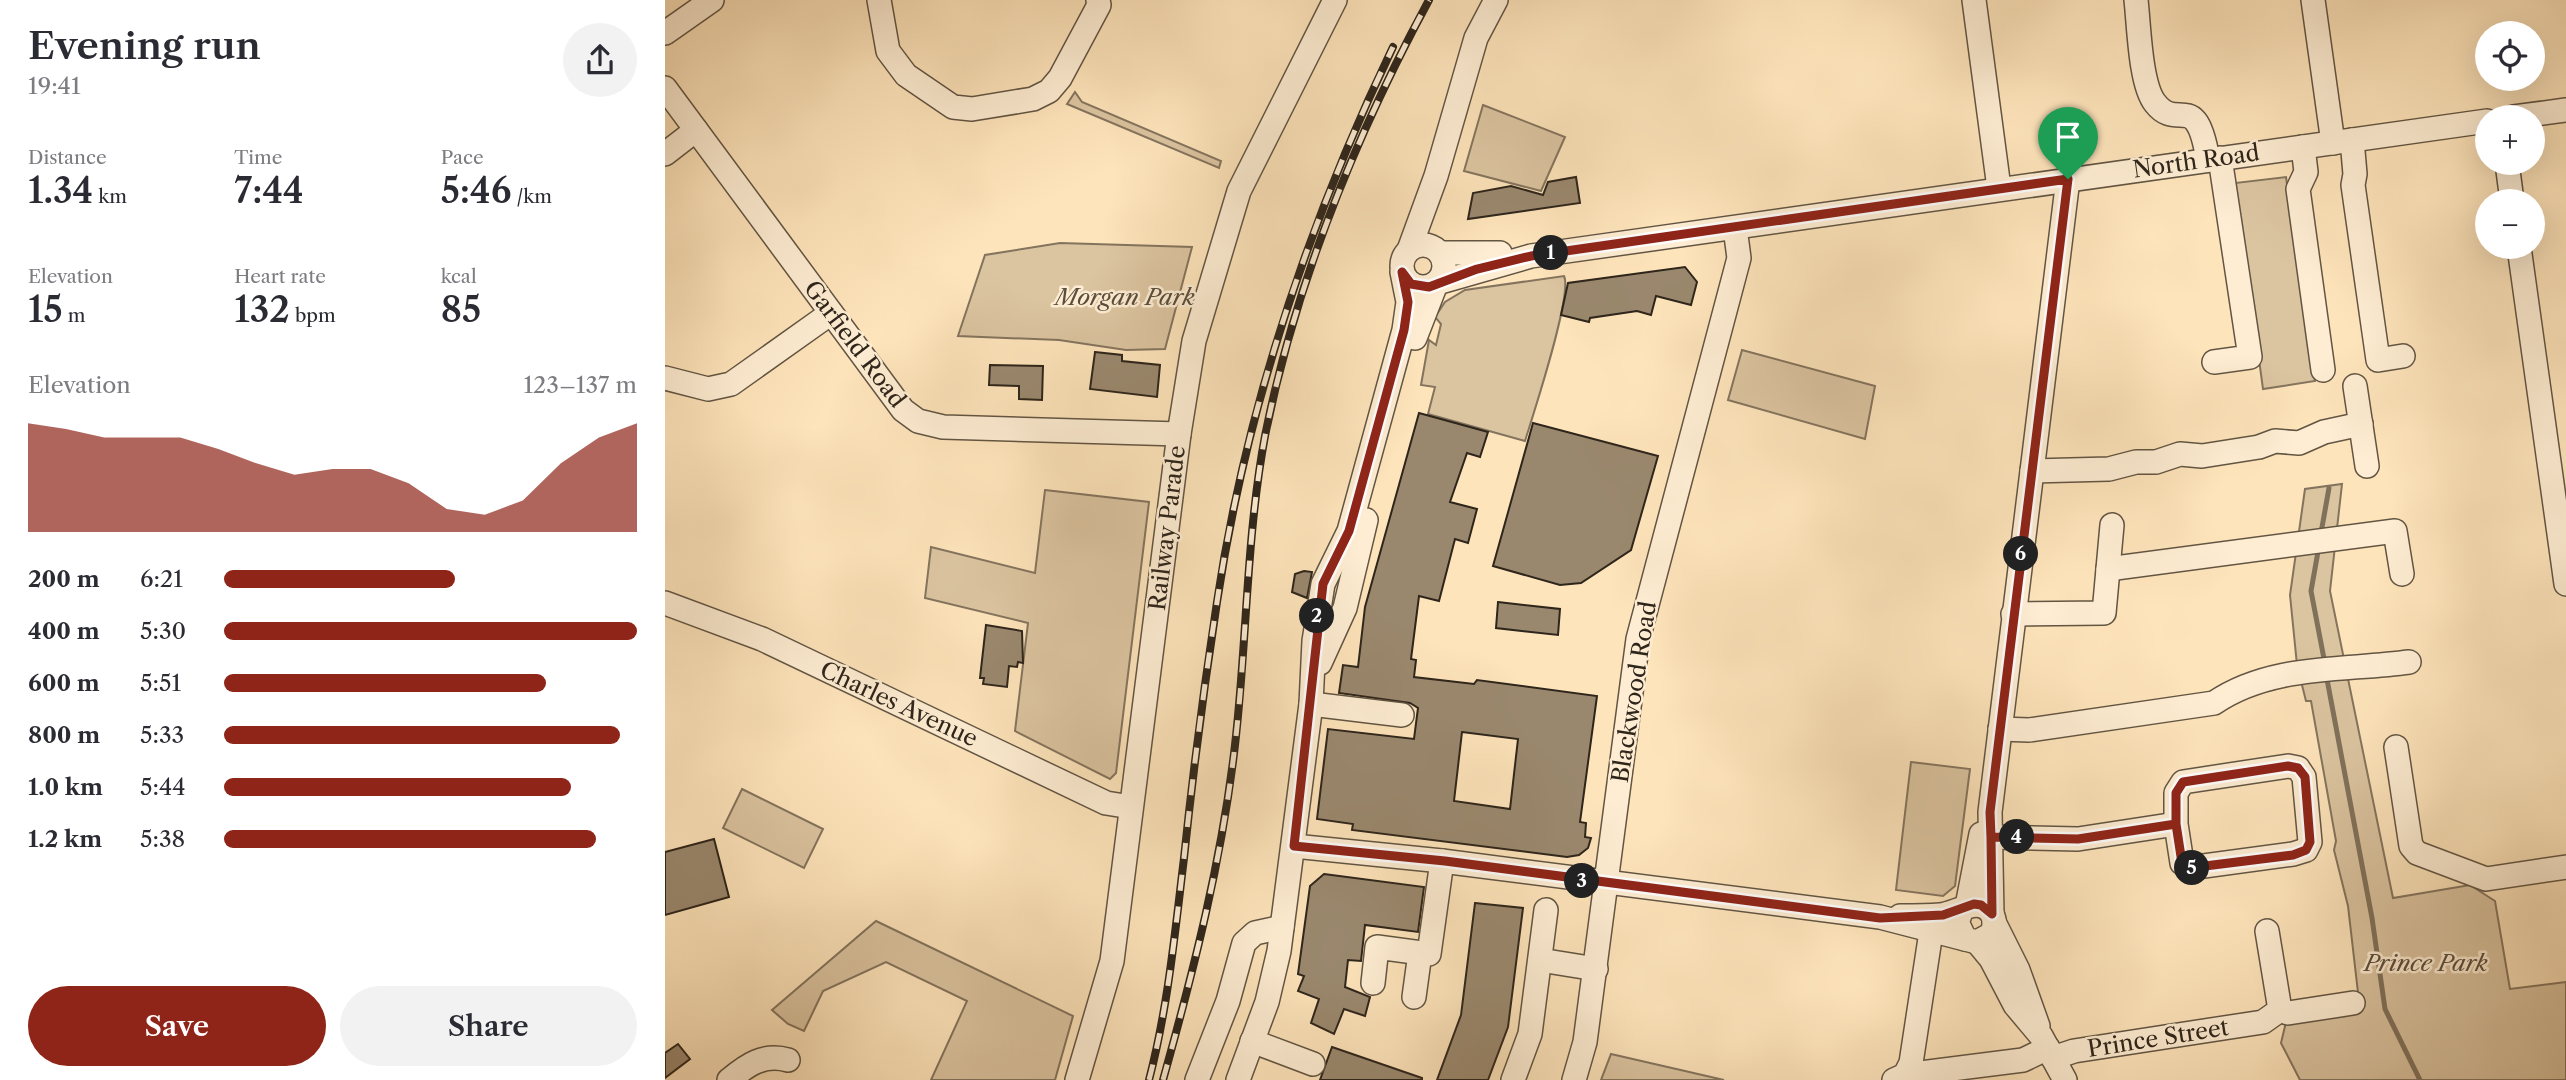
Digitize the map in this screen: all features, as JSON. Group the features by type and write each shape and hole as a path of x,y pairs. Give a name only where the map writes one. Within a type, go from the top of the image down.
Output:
{"street":[{"path":"665,33 712,0"},
{"path":"879,0 888,51 906,75 953,107 972,109 1033,99 1049,91 1060,78 1099,5 1098,0"},
{"name":"Railway Parade","path":"1077,1080 1112,961 1179,434 1194,341 1232,208 1335,0"},
{"path":"1238,1080 1270,991 1282,927 1312,697 1318,606 1328,571 1349,531 1404,330 1408,302 1402,261 1409,250 1436,176 1472,50 1496,0"},
{"path":"1974,0 1999,188"},
{"path":"2136,0 2147,83 2155,103 2165,110 2191,115 2199,122 2214,159 2250,357 2214,362"},
{"path":"2313,0 2343,141 2355,174 2353,185 2378,360 2403,356"},
{"name":"Garfield Road","path":"665,88 673,118 696,130 902,410 918,421 943,427 1179,434"},
{"path":"2545,113 2566,110"},
{"name":"North Road","path":"1436,283 1531,256 2475,123"},
{"path":"665,154 696,130"},
{"path":"2303,147 2306,172 2298,189 2323,370"},
{"path":"1312,697 1324,650 1345,608 1422,316 1444,269 1434,228 1436,176"},
{"path":"1294,846 1442,861 1880,918 1971,940 1990,935 1993,918 1990,812 2068,179"},
{"name":"Blackwood Road","path":"1574,1080 1585,1042 1608,884 1638,639 1738,258 1735,228"},
{"path":"1409,250 1425,244 1440,253"},
{"name":"North Road","path":"1440,253 1531,256"},
{"path":"2521,259 2566,584"},
{"path":"1402,272 1414,286 1425,288 1436,283"},
{"path":"665,378 708,389 731,384 831,313"},
{"path":"2355,386 2367,466"},
{"path":"2032,471 2109,469 2136,462 2156,462 2180,454 2202,456 2259,447 2275,441 2299,443 2324,432 2361,424"},
{"path":"2013,614 2104,613 2112,525"},
{"path":"2108,569 2395,531 2402,574"},
{"name":"Charles Avenue","path":"665,603 762,639 1107,803 1131,807"},
{"path":"1318,606 1332,612 1345,608"},
{"path":"2000,729 2029,730 2214,703 2238,687 2294,674 2350,666 2358,669 2409,662"},
{"path":"1312,697 1402,715"},
{"path":"2396,747 2411,846 2417,853 2486,878 2500,879 2566,867"},
{"path":"2288,766 2298,768 2305,777 2310,842 2306,850 2293,855 2189,868 2182,863 2176,824 2176,793 2183,782 2288,766"},
{"path":"1990,812 1980,838 1958,929 1991,959 2015,1005 2048,1048"},
{"path":"1991,837 2078,839 2176,824"},
{"path":"1373,983 1377,947 1429,954 1442,861"},
{"path":"1880,918 1943,915 1981,905 1993,918 2018,970 2048,1048 2065,1080"},
{"path":"1513,1080 1530,1034 1546,910"},
{"path":"1197,1080 1229,1001 1244,943 1255,933 1282,927"},
{"path":"2267,930 2271,1016"},
{"path":"1899,1078 1916,1041 1931,932"},
{"path":"1414,997 1420,953"},
{"path":"1540,960 1595,969"},
{"name":"Prince Street","path":"1899,1078 2023,1060 2048,1048 2074,1051 2353,1003"},
{"path":"1252,1041 1313,1064"},
{"path":"729,1080 746,1067 766,1058 788,1060"}],"green space":[{"path":"1075,92 1082,102 1221,161 1219,168 1067,104"},
{"path":"1483,105 1565,137 1541,191 1464,171"},
{"path":"2286,177 2315,381 2263,389 2235,183"},
{"name":"Morgan Park","path":"1060,243 1192,247 1165,349 1126,350 1059,340 958,336 985,255"},
{"path":"1564,276 1563,306 1558,329 1525,441 1428,414 1435,387 1421,385 1429,340 1436,345 1441,324 1435,317 1445,302 1465,290"},
{"path":"1742,350 1875,386 1865,439 1728,400"},
{"name":"Prince Park","path":"2342,484 2330,591 2393,898 2470,885 2495,901 2510,989 2566,982 2566,1080 2300,1080 2281,1043 2286,1022 2360,1010 2348,906 2334,850 2336,841 2311,701 2306,701 2297,665 2290,595 2305,489"},
{"path":"1045,490 1149,502 1116,773 1110,779 1015,731 1028,623 925,598 931,547 1035,573"},
{"path":"1911,762 1970,769 1955,886 1943,896 1896,890"},
{"path":"742,789 823,829 804,868 723,828"},
{"path":"876,921 1073,1016 1055,1080 931,1080 967,1001 886,962 823,991 804,1031 788,1024 772,1010"},
{"path":"1611,1054 1724,1080 1601,1080"}],"building":[{"path":"1576,177 1580,203 1468,219 1473,193 1511,186 1543,195 1548,182"},
{"path":"1685,267 1697,282 1691,305 1656,296 1651,315 1637,311 1590,318 1589,322 1561,315 1568,283"},
{"path":"1095,352 1122,355 1122,361 1160,365 1157,397 1090,389"},
{"path":"990,365 1043,366 1042,400 1019,399 1019,386 989,385"},
{"path":"1419,413 1488,432 1480,457 1467,453 1450,502 1477,509 1468,543 1455,539 1439,601 1419,596 1411,659 1416,660 1414,677 1474,684 1477,680 1597,696 1580,822 1586,823 1585,837 1591,838 1588,848 1579,855 1567,857 1352,830 1353,824 1317,819 1328,729 1414,739 1418,708 1410,703 1339,693 1343,665 1358,667 1365,607","holes":["1462,732 1518,739 1510,809 1454,801"]},
{"path":"1533,423 1658,456 1631,550 1581,583 1560,585 1493,566"},
{"path":"1312,572 1307,598 1292,592 1295,574"},
{"path":"1498,602 1560,609 1558,635 1496,628"},
{"path":"986,625 1022,631 1023,663 1018,662 1017,667 1009,666 1007,687 983,684 984,678 980,678"},
{"path":"714,839 729,897 665,915 665,852"},
{"path":"1324,874 1424,887 1418,932 1365,925 1361,961 1348,960 1345,987 1370,997 1365,1016 1344,1009 1334,1034 1311,1023 1319,999 1298,991 1304,976 1298,974 1310,886"},
{"path":"1475,903 1523,908 1508,1027 1488,1080 1437,1080 1461,1015"},
{"path":"678,1044 690,1059 665,1078 665,1053"},
{"path":"1332,1047 1422,1078 1422,1080 1320,1080"}],"waterway":[{"path":"2321,533 2329,488"},
{"path":"2319,546 2311,591 2325,664"},
{"path":"2326,674 2372,918 2385,1009 2420,1080"}],"railway":[{"path":"1163,1080 1196,955 1223,830 1239,706 1254,513 1265,436 1278,379 1293,323 1331,212 1377,104 1429,0"},
{"path":"1149,1080 1170,969 1217,602 1245,458 1284,318 1308,249 1362,114 1393,47"}],"route":[{"path":"2068,179 1531,256 1477,269 1425,288 1411,284 1402,272 1408,302 1404,330 1349,531 1328,571 1318,606 1313,690 1294,846 1445,861 1473,867 1880,918 1943,915 1962,911 1974,904 1981,905 1992,914 1991,837 2078,839 2176,824 2176,793 2183,782 2288,766 2298,768 2305,777 2310,842 2306,850 2293,855 2189,868 2182,863 2176,824 2078,839 1991,837 1990,812 2013,614 2058,281 2068,179"}]}
